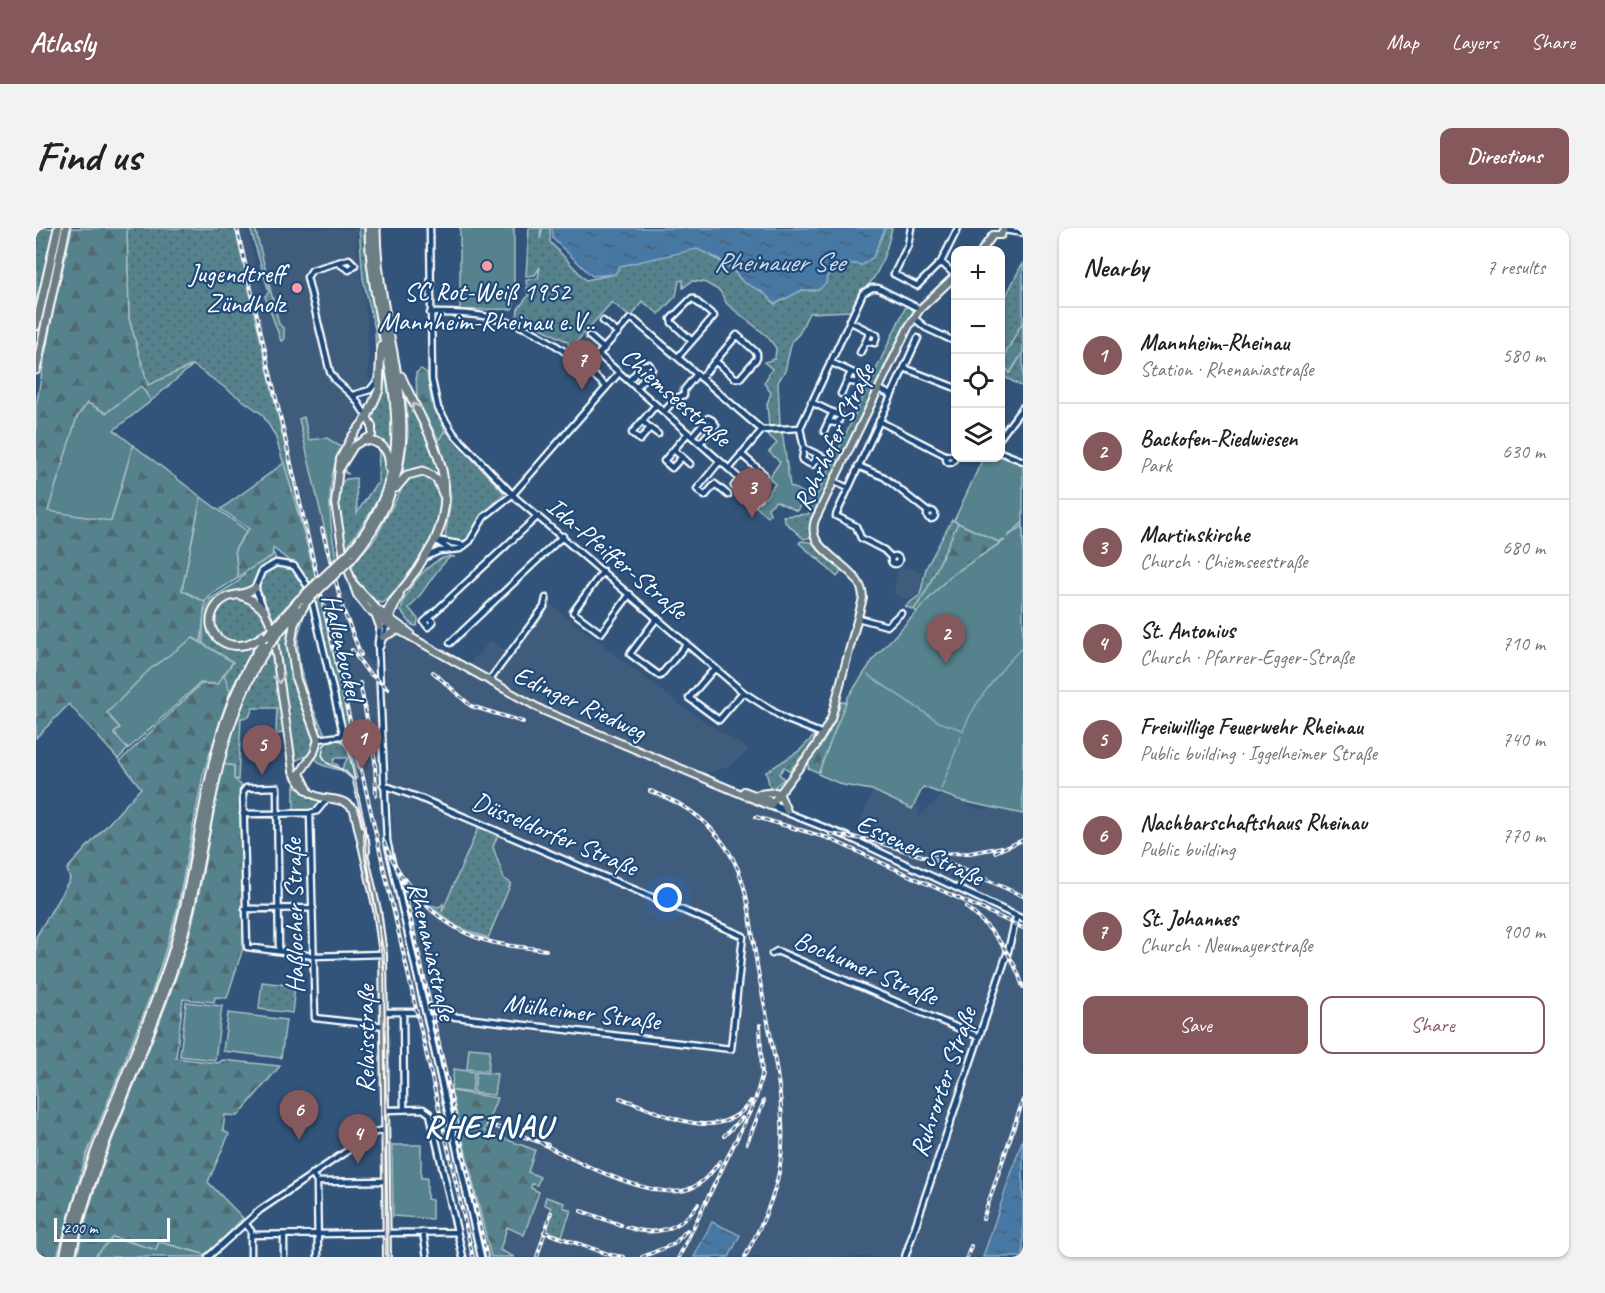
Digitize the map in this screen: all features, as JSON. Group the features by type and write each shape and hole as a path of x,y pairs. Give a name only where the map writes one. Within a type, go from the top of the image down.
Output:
{"highway":[{"path":"36,326 58,228"},
{"path":"36,370 66,228"},
{"path":"369,228 372,276 394,389 397,425 391,489"},
{"path":"255,588 249,593 237,594 221,601 213,612 212,626 218,638 227,644 239,647 253,643 272,631 302,605 351,556 391,489 402,452 404,425 396,363 380,288 376,228"},
{"path":"364,419 376,397 382,367 381,326"},
{"path":"396,363 439,459 447,494 440,529 435,540"},
{"path":"363,441 378,443 389,455 391,489"},
{"path":"391,489 410,473 427,472 440,483 445,509"},
{"path":"237,594 252,600 264,610"},
{"path":"302,605 293,628 292,655 299,689 318,739"},
{"path":"71,1257 92,1181 177,956 197,881 205,813 234,711 247,680 268,645 272,631"},
{"path":"64,1257 91,1165 171,956 189,888 223,721 243,674 272,631"}],"main road":[{"path":"990,228 993,235"},
{"path":"993,235 999,236 1004,229"},
{"path":"985,246 993,235"},
{"name":"Rohrhofer Straße","path":"771,803 823,734 834,707 863,598 861,583 819,545 813,534 815,520 914,318 920,309 951,279"},
{"path":"339,470 348,452 372,435 372,428 364,419 340,459 335,496 337,523 344,558 357,595 375,616 384,621"},
{"path":"356,431 356,437 363,441"},
{"path":"384,621 392,602 426,557 435,540"},
{"path":"353,582 384,621"},
{"path":"384,621 405,586"},
{"path":"370,602 380,604 392,602"},
{"path":"264,610 272,627 292,766 297,780"},
{"name":"Edinger Riedweg","path":"384,621 417,639"},
{"name":"Edinger Riedweg","path":"384,621 489,681 569,723 771,803"},
{"path":"383,636 398,630"},
{"path":"304,784 300,777 306,762 315,750 318,739"},
{"path":"292,766 306,762"},
{"name":"Relaisstraße","path":"297,780 323,799"},
{"name":"Relaisstraße","path":"297,780 309,794 352,806 365,840 366,859 383,954 387,1257"},
{"name":"Edinger Riedweg","path":"731,789 753,794 771,803"},
{"path":"753,794 778,794 787,811"}],"street":[{"name":"Ida-Pfeiffer-Straße","path":"430,228 431,371 434,396 446,424 482,466 513,495 743,692 785,719 823,734"},
{"path":"911,228 908,245 894,274 917,286 941,262 958,228"},
{"path":"1004,229 1023,233"},
{"path":"941,262 951,271"},
{"path":"338,264 312,270 307,277 330,372 336,381 353,395 364,419"},
{"path":"819,455 812,465 802,460 804,448 800,428 863,293 872,288 883,290 920,309"},
{"path":"678,357 714,316 692,298 672,319 672,323 692,341"},
{"path":"430,313 477,314 514,322 544,336 607,387"},
{"path":"914,318 926,328 951,340"},
{"path":"586,368 630,319 634,320 762,430 800,428"},
{"path":"603,321 618,333"},
{"path":"849,321 877,335 877,342 872,344 866,341"},
{"path":"860,353 870,332"},
{"path":"589,336 604,349"},
{"path":"664,412 676,398 684,394 684,390 715,361 737,336 757,353 757,358 740,378 735,378 715,361"},
{"path":"892,558 884,550 861,538 856,526 836,516 918,338"},
{"name":"Chiemseestraße","path":"599,355 729,468 759,497 753,503 734,486 739,480"},
{"path":"830,362 858,375 859,381 854,384 847,381"},
{"path":"628,381 643,365 649,364 652,369 636,388"},
{"path":"353,395 372,388 382,367"},
{"path":"904,368 926,379 933,378 951,386"},
{"path":"841,394 851,372"},
{"path":"426,557 460,549 465,545 488,513 513,495 619,373"},
{"path":"879,389 891,395"},
{"path":"811,402 840,416 840,421 835,425 828,422"},
{"path":"650,428 640,440 632,433 656,405"},
{"path":"1005,431 1023,407"},
{"path":"824,431 832,412"},
{"path":"682,457 672,468 664,461 708,418 716,425 700,443"},
{"path":"642,421 658,434"},
{"path":"879,421 947,456"},
{"name":"Chiemseestraße","path":"729,468 762,430"},
{"path":"804,448 831,461"},
{"path":"674,450 690,464"},
{"name":"Chiemseestraße","path":"741,454 764,474"},
{"path":"1005,454 1023,461"},
{"path":"715,484 705,496 697,489 720,461"},
{"path":"858,466 884,477 928,512"},
{"path":"707,477 728,495"},
{"path":"835,482 848,488"},
{"path":"429,617 538,516"},
{"path":"440,529 450,544"},
{"path":"450,643 563,536"},
{"path":"435,540 465,545"},
{"path":"435,540 451,550"},
{"name":"Hallenbuckel","path":"255,588 262,571 276,563 294,566 309,588 343,733 340,736 318,739"},
{"path":"603,570 573,612 601,633 630,594"},
{"path":"255,588 264,610"},
{"path":"489,681 544,607 546,598"},
{"path":"858,618 887,626 901,613"},
{"path":"657,618 630,654 660,676 687,644"},
{"name":"Rhenaniastraße","path":"379,650 384,621"},
{"name":"Rhenaniastraße","path":"384,621 379,650 389,853 481,1257"},
{"path":"715,668 689,698 719,720 743,692"},
{"name":"Düsseldorfer Straße","path":"384,785 420,798 743,936 732,1049"},
{"path":"279,951 277,787 244,789 247,946 279,951 314,956 383,954"},
{"path":"243,814 310,813 317,811 323,799"},
{"name":"Essener Straße","path":"771,803 798,819"},
{"name":"Essener Straße","path":"771,803 798,819 846,836 1008,911 1016,918 1023,919"},
{"name":"Haßlocher Straße","path":"310,813 315,1018 385,1026"},
{"path":"245,909 313,908"},
{"name":"Ruhrorter Straße","path":"905,1257 1016,927 1016,918"},
{"name":"Bochumer Straße","path":"772,954 777,951 979,1037"},
{"path":"385,1012 414,1012"},
{"path":"403,1012 404,1109"},
{"name":"Mülheimer Straße","path":"428,1018 448,1016 732,1049"},
{"path":"385,1110 423,1109 430,1114 462,1257"},
{"path":"208,1257 245,1223 312,1174 375,1132 385,1130"},
{"path":"312,1174 316,1182 318,1257"},
{"path":"316,1182 386,1181"},
{"path":"245,1223 251,1235 251,1257"},
{"path":"423,1232 427,1257"},
{"path":"251,1235 457,1232"},
{"path":"284,1235 285,1257"}],"shaded area":[{"path":"235,228 247,228 258,277 275,326 282,333 255,228 356,229 357,254 367,317 369,384 362,390 355,390 350,398 359,415 341,447 327,438 309,441 304,417 299,419 341,593 348,591 353,605 347,612 366,658 376,665 382,835 478,1257 471,1257 465,1236 371,813"},
{"path":"898,567 922,571 919,594 909,600 894,595"},
{"path":"551,605 686,709 749,750 728,767 706,773 633,744 630,752 851,845 873,790 921,807 918,818 942,795 977,809 1023,810 1023,1138 983,1257 729,1257 740,1235 712,1222 694,1257 484,1257 388,833 393,827 386,713 386,641 399,634 464,670 491,640 510,654"}],"green space":[{"path":"36,228 54,228 36,305"},
{"path":"72,228 127,228 129,319 148,385 193,365 151,401 141,387 106,413 87,403 77,417 67,454 111,521 133,445 201,497 182,590 205,602 201,642 193,638 107,713 120,728 114,734 128,749 118,759 69,704 36,738 36,406 53,311"},
{"path":"127,228 235,228 305,534 275,435 262,414 193,365 148,386 129,319"},
{"path":"250,228 255,228 279,324 284,329 284,340 281,341 265,296 269,292"},
{"path":"359,228 364,228 379,355 376,355 375,329 363,279"},
{"name":"SC Rot-Weiß 1952 Mannheim-Rheinau e.V..","path":"460,228 514,228 514,304 512,309 460,310"},
{"path":"529,228 541,228 540,239 543,228 550,228 550,242 586,280 615,274 619,266 697,248 730,267 743,282 763,292 775,304 802,290 814,291 843,262 862,265 873,257 885,228 892,228 877,273 851,311 809,313 799,334 792,341 785,371 778,382 780,426 769,427 767,404 771,393 764,383 772,369 764,362 775,359 776,348 767,336 727,304 720,291 704,282 692,281 683,288 683,280 679,281 676,296 659,314 642,301 631,318 612,302 569,350 568,342 524,319 530,316 517,318 518,309 528,296 526,280 538,278 540,267 535,275 526,276"},
{"path":"1023,262 1023,321 1005,357 1005,300"},
{"path":"907,304 914,310 812,521 812,537 804,539 785,522 783,516 808,514"},
{"path":"1023,321 1023,352 1010,373 1005,367 1006,353"},
{"path":"1023,352 1023,387 1005,377 1005,367 1010,373"},
{"path":"383,366 392,410 391,453 383,442 370,439 369,418"},
{"path":"421,369 427,373 432,404 445,430 439,440 417,401 416,373"},
{"path":"141,386 151,401 114,430 133,445 111,521 48,511 77,417 88,403 106,413"},
{"path":"406,396 432,451 440,477 423,467 403,473 408,434"},
{"path":"304,417 309,440 327,438 341,447 332,474 330,515 336,557 332,561 299,419"},
{"path":"445,430 504,493 481,518 469,538 461,543 445,538 451,499 439,440"},
{"path":"782,431 790,486 814,498 808,504 802,501 797,511 776,501 768,508 770,514 768,517 754,505 761,495 765,498 775,484 769,478 780,462 769,452 777,443 766,433"},
{"path":"369,442 373,444 360,446 350,454 355,447"},
{"path":"379,447 383,449 388,460 387,475 372,510 345,548 339,510 340,484 346,479 356,478 357,513 375,485 378,484"},
{"path":"1005,456 1023,463 1023,522 1007,537 1023,526 1023,814 962,801 923,787 912,809 872,790 843,785 818,774 848,697 875,657 950,576 1005,540 999,542 954,521 981,462 1005,462"},
{"path":"284,463 316,577 309,583 299,569 273,548 272,556 238,578 235,549 249,529 221,509"},
{"path":"420,472 438,483 440,512 437,526 432,540 417,565 387,600 382,603 376,602 363,590 351,567 376,537 409,475"},
{"path":"201,497 247,531 235,549 238,578 212,594 205,602 182,590"},
{"path":"952,520 958,523 927,590 914,610 905,606 920,595 926,568"},
{"path":"1023,522 1023,543 821,769 817,772 808,768 809,762 829,733 841,702 847,702 921,613 914,610 927,590 958,523 999,542"},
{"path":"801,541 816,543 841,572 837,577 817,558 820,558 814,556 799,543"},
{"path":"272,550 276,559 259,572 252,587 239,592 210,611 219,643 237,649 256,645 230,691 224,675 233,662 203,644 203,616 210,599 239,581 246,571 271,556"},
{"path":"450,556 455,557 450,557 444,563 409,608 418,619 417,626 412,625 401,611 407,593 426,569"},
{"path":"279,565 295,570 306,586 272,621 259,588 263,574"},
{"path":"235,597 247,600 256,606 269,625 246,643 229,642 216,630 218,611"},
{"path":"320,597 359,771 344,732 314,603"},
{"path":"304,612 298,636 298,653 302,677 310,701 326,736 322,737 307,708 293,652 295,630"},
{"path":"290,626 288,641 294,683 316,738 310,754 293,762 277,643"},
{"path":"193,638 233,662 217,684 200,683 128,749 114,733 120,728 107,713 150,669"},
{"path":"273,648 284,733 276,734 277,708 253,708 249,717 241,718 238,780 234,779 234,766 223,764 232,733 242,703"},
{"path":"224,675 230,691 203,775 177,910 152,992 86,1156 57,1257 36,1257 36,937 70,879 67,869 141,788 120,761 201,684 217,684"},
{"path":"816,734 814,741 790,771 784,767 779,774 784,779 772,789 766,772 799,751"},
{"path":"344,735 357,778 352,779 341,770 348,758 335,758 333,763 338,765 339,770 322,765 315,758 320,740"},
{"path":"223,764 234,766 234,779 241,785 244,945 227,998 215,997 214,1002 183,999 176,1058 280,1066 238,1116 225,1115 223,1130 229,1134 208,1182 243,1218 207,1255 159,1242 156,1250 125,1240 101,1257 77,1257 97,1183 166,1005 187,944"},
{"path":"294,786 320,801 320,804 311,810 294,810"},
{"path":"197,818 179,907 161,973 89,1157 60,1257 57,1257 86,1156 160,968 177,910"},
{"path":"213,820 195,913 180,968 111,1145 75,1257 98,1177 183,954 198,897"},
{"path":"479,826 495,832 497,837 493,847 504,879 511,883 488,938 458,927 429,905 439,907 443,904 442,912"},
{"path":"262,982 295,986 292,1013 259,1009"},
{"path":"186,1002 222,1006 215,1060 180,1056"},
{"path":"228,1013 286,1020 281,1058 223,1051"},
{"path":"469,1048 490,1050 488,1071 467,1069"},
{"path":"454,1069 474,1072 472,1093 451,1090"},
{"path":"476,1072 497,1074 494,1095 474,1093"},
{"path":"451,1091 497,1098 484,1131 535,1150 528,1172 540,1177 537,1185 532,1184 531,1188 539,1192 524,1235 507,1227 500,1250 514,1257 491,1257"},
{"path":"392,1145 421,1145 421,1178 427,1178 427,1199 432,1200 432,1219 393,1216"},
{"path":"546,1197 564,1203 563,1207 571,1210 562,1236 547,1231 551,1208 544,1204"},
{"path":"113,1237 156,1250 159,1242 207,1255 204,1257 94,1257"}],"water":[{"name":"Rheinauer See","path":"552,228 885,228 873,257 862,265 843,262 827,276 826,283 818,290 802,290 775,304 763,292 743,282 731,267 697,249 620,266 615,274 592,276 553,239"},
{"path":"1023,1138 1023,1257 983,1257"},
{"path":"712,1222 740,1235 729,1257 694,1257"}],"waterway":[{"path":"963,731 973,710 989,686 1023,647"},
{"path":"868,675 939,722 963,730"},
{"path":"941,789 961,737"}],"tram line":[{"path":"386,1257 384,975 378,922 365,859 363,823 352,778 345,771 327,763 322,755 324,745 333,739 342,741 348,749 365,824 367,860 384,954 388,1257"}],"railway":[{"path":"237,228 473,1257"},
{"path":"322,529 343,609 361,655"},
{"path":"352,650 367,671 388,689"},
{"path":"433,672 471,706 523,722"},
{"path":"360,683 375,761 376,795"},
{"path":"650,791 687,809 708,826 733,859 746,897 779,1088 782,1136 781,1159 776,1185 745,1257"},
{"path":"756,817 828,838 1023,928"},
{"path":"830,834 870,840 958,867 1023,896"},
{"path":"995,852 1023,840"},
{"path":"384,842 402,876 413,891 426,905 456,928 491,942 546,950"},
{"path":"933,854 970,853 1002,847"},
{"path":"396,867 404,889 487,1257"},
{"path":"966,907 1000,943 1014,964 1023,987"},
{"path":"679,1257 755,1101 762,1075 760,1025"},
{"path":"620,1098 671,1117 706,1124 722,1122 738,1115 751,1101"},
{"path":"983,1219 1023,1100"},
{"path":"747,1143 764,1101"},
{"path":"724,1136 742,1118"},
{"path":"488,1124 548,1145"},
{"path":"541,1143 614,1177 656,1190 674,1191 694,1187 707,1177 720,1161"},
{"path":"627,1227 648,1231 667,1229 684,1220 698,1204"},
{"path":"581,1211 621,1225"},
{"path":"537,1257 551,1213"},
{"path":"642,1257 674,1244 687,1230"},
{"path":"544,1232 611,1255 624,1257"},
{"path":"967,1257 971,1246"}],"place":[{"name":"SC Rot-Weiß 1952 Mannheim-Rheinau e.V..","path":"487,266"},
{"name":"Jugendtreff Zündholz","path":"297,288"},
{"name":"St. Johannes","path":"582,390"},
{"name":"Martinskirche","path":"752,518"},
{"name":"Backofen-Riedwiesen","path":"946,664"},
{"name":"Mannheim-Rheinau","path":"362,769"},
{"name":"Freiwillige Feuerwehr Rheinau","path":"262,775"},
{"name":"Nachbarschaftshaus Rheinau","path":"299,1140"},
{"name":"St. Antonius","path":"358,1164"}],"district":[{"name":"RHEINAU","path":"488,1126"}]}
